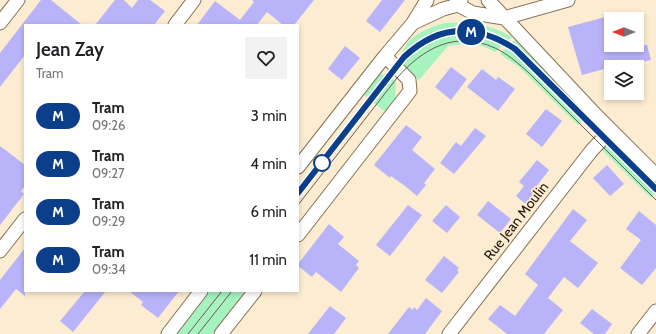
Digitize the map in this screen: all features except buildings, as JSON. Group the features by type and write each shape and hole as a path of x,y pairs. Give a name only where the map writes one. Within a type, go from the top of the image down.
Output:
{"street":[{"path":"0,23 18,0"},
{"path":"176,24 194,0"},
{"path":"299,167 385,56 413,23 427,0"},
{"path":"488,0 611,130 656,175"},
{"path":"413,23 436,11 459,2 473,13 504,18 568,0"},
{"path":"299,234 410,91 410,80 385,56"},
{"name":"Rue Jean Moulin","path":"449,334 595,147 611,130"},
{"path":"0,251 24,220"},
{"path":"168,334 200,292"},
{"path":"221,334 254,292"},
{"path":"638,334 656,311"}],"green space":[{"path":"445,23 480,25 495,29 512,37 495,52 472,44 448,46 419,80 409,72 405,72 402,57 406,44 418,34 432,27"},
{"path":"516,39 591,113 578,125 519,67 500,54"},
{"path":"378,74 388,76 396,83 395,99 385,112 361,92"},
{"path":"615,140 656,180 656,192 651,198 601,149 611,141"},
{"path":"204,292 244,292 212,334 172,334"}],"tram line":[{"path":"299,192 404,57 417,46 431,39 458,31 486,35 515,49 656,189"},
{"name":"M","path":"299,192 404,57 413,49 430,39 446,33 462,31 486,34 500,39 515,49 527,59 656,189"},
{"path":"299,204 407,67 418,58 441,45 467,41 481,43 495,48 504,53 529,73 656,200"},
{"path":"188,334 221,292"},
{"path":"198,334 231,292"}]}
